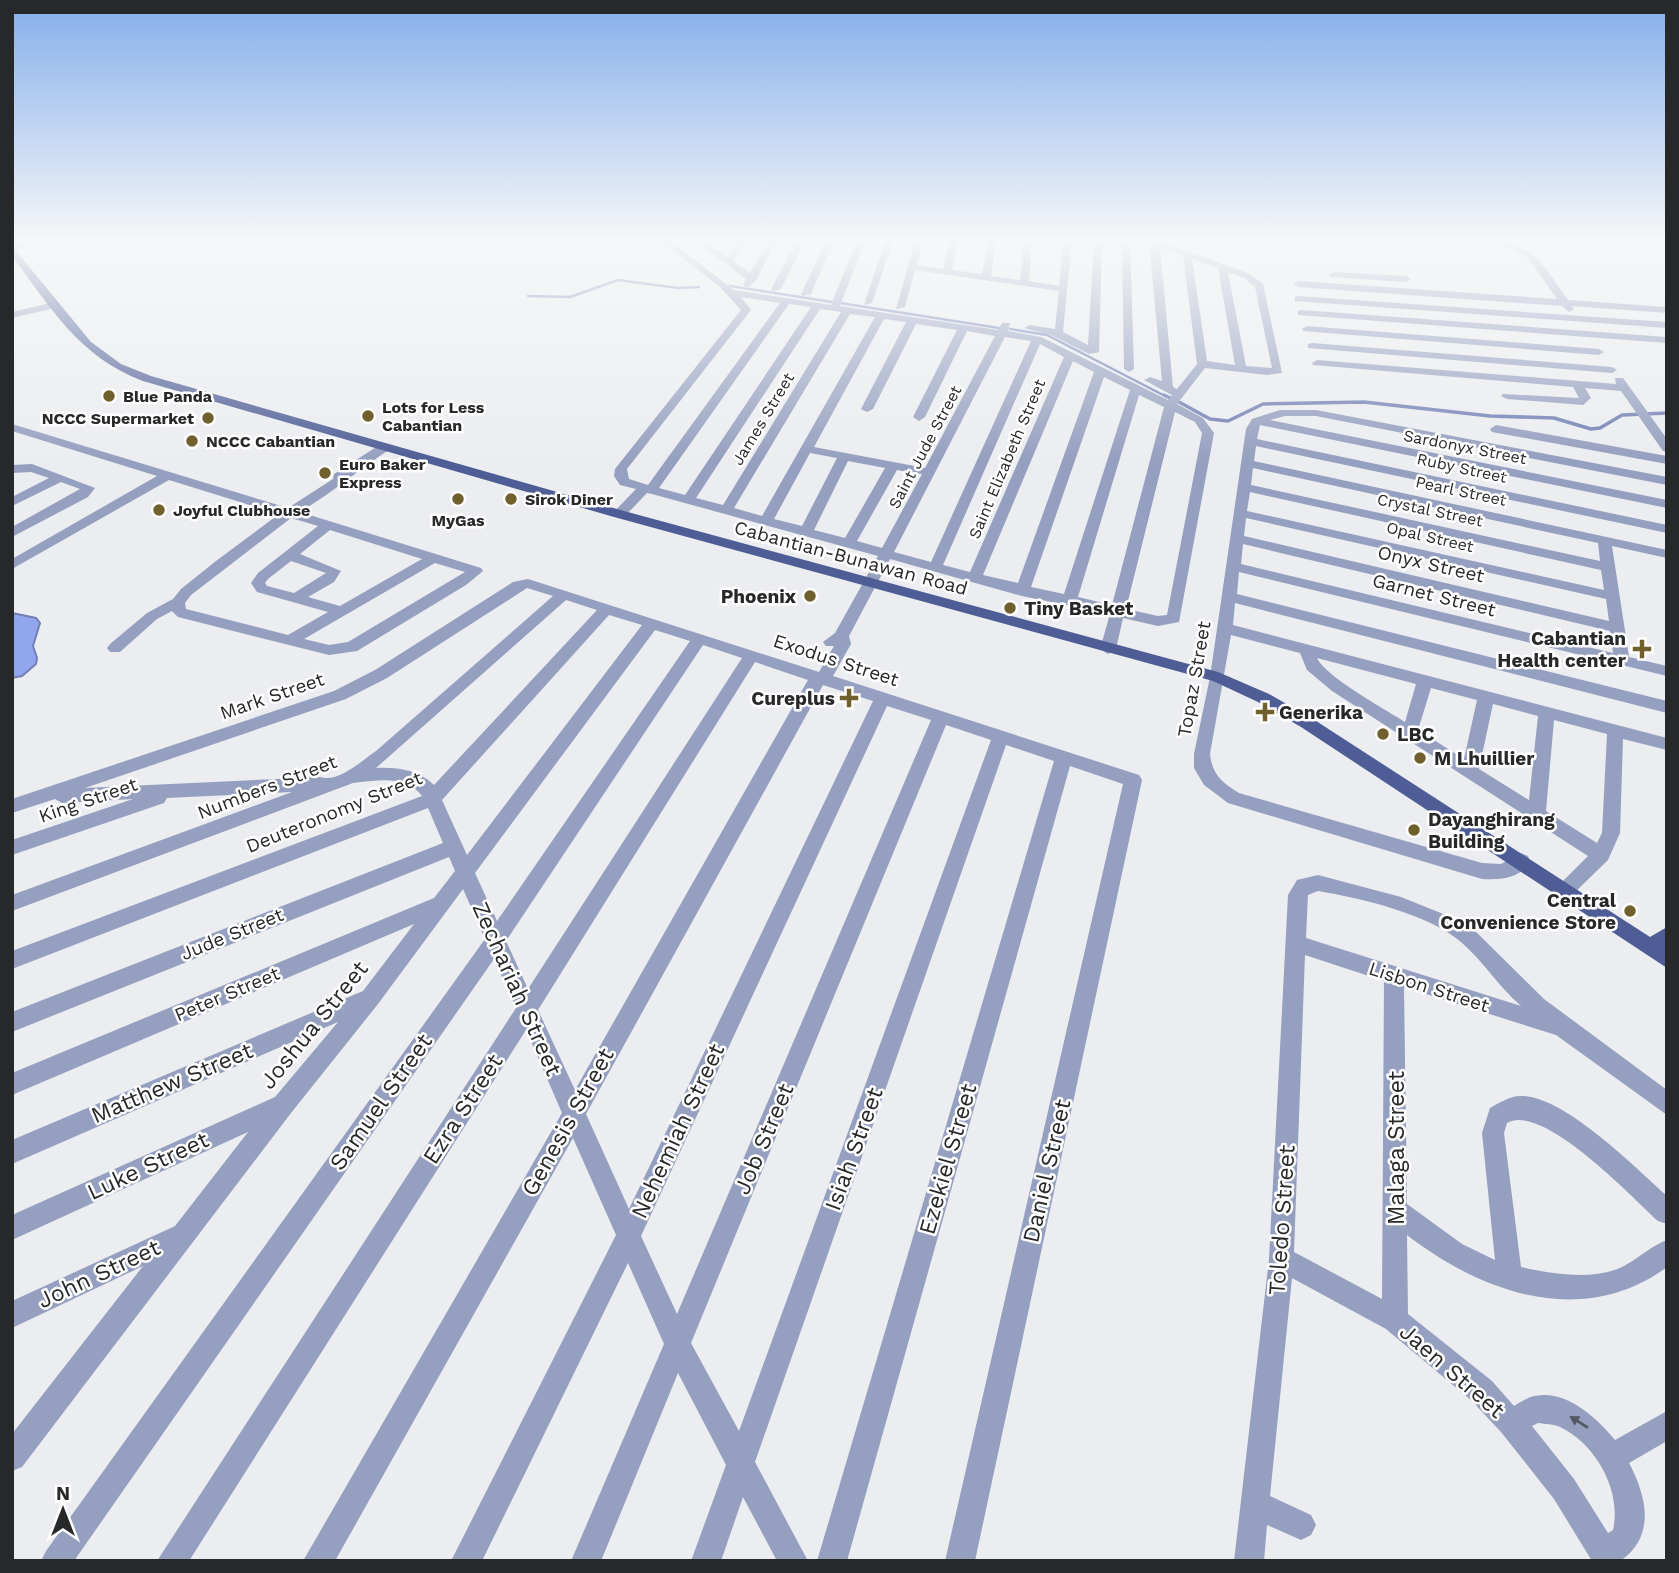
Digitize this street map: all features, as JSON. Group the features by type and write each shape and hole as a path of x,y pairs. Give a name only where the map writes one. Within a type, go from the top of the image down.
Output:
{"main road":[{"name":"Cabantian-Bunawan Road","path":"63,314 83,339 117,366 199,394 619,514 1218,677 1250,690 1286,710 1564,890 1661,948"}],"street":[{"path":"743,314 621,469 620,476 624,482 935,568 1069,602 1163,622 1172,620 1174,616 1208,433 1206,427 1172,396 1117,363"},
{"path":"619,514 648,489 777,314"},
{"path":"688,500 811,314"},
{"name":"James Street","path":"726,510 845,314"},
{"path":"766,521 882,314"},
{"path":"885,314 964,327 1057,334 1093,352 1103,363 1136,387 1172,396"},
{"path":"935,314 1004,329 1103,363"},
{"path":"1057,334 1061,314"},
{"path":"1093,352 1095,314"},
{"path":"1128,314 1129,369"},
{"path":"1108,649 1172,396 1163,314"},
{"path":"1195,314 1202,364"},
{"path":"1231,314 1241,369"},
{"path":"1202,364 1267,372 1279,369 1267,314"},
{"path":"1302,314 1322,377"},
{"path":"1320,314 1667,340"},
{"path":"1523,314 1667,325"},
{"path":"1573,314 1648,422 1661,435 1667,448"},
{"path":"867,409 913,319"},
{"path":"919,417 964,327"},
{"name":"Saint Jude Street","path":"871,583 1004,329"},
{"path":"1307,330 1599,352"},
{"path":"935,568 1037,339"},
{"path":"1312,346 1612,370"},
{"name":"Saint Elizabeth Street","path":"975,578 1071,354"},
{"path":"1022,590 1103,363"},
{"path":"1317,363 1625,387"},
{"path":"1172,396 1202,364"},
{"path":"1507,396 1583,402 1585,398 1577,384"},
{"path":"1069,602 1136,387"},
{"path":"1256,421 1284,412 1317,412 1667,481"},
{"name":"Topaz Street","path":"1256,421 1250,442 1218,677 1202,762 1209,780 1223,792 1490,873 1510,870 1521,861"},
{"name":"Sardonyx Street","path":"1256,421 1667,504"},
{"path":"12,427 476,571 347,649 329,650 183,614 179,611 178,602"},
{"path":"1496,429 1667,460"},
{"path":"12,444 34,434"},
{"name":"Ruby Street","path":"1250,442 1667,529"},
{"path":"115,648 152,616 178,602 186,592 289,513 330,489 347,473 384,447"},
{"path":"806,449 929,472"},
{"path":"806,532 844,456"},
{"name":"Pearl Street","path":"1247,463 1667,554"},
{"path":"849,544 892,466"},
{"path":"12,469 32,468 87,486 89,490 12,533"},
{"path":"12,565 168,475"},
{"path":"12,502 60,478"},
{"name":"Crystal Street","path":"1244,487 1608,567"},
{"name":"Opal Street","path":"1240,513 1612,596"},
{"path":"328,525 263,576 258,583 262,589 342,611"},
{"name":"Onyx Street","path":"1237,538 1617,628"},
{"path":"1604,540 1622,660"},
{"path":"289,555 334,571 329,579 296,598"},
{"path":"291,640 433,558"},
{"name":"Garnet Street","path":"1233,566 1667,671"},
{"name":"Exodus Street","path":"524,583 653,622 1133,780"},
{"name":"Mark Street","path":"12,806 340,695 381,674 524,583"},
{"name":"Genesis Street","path":"317,1561 573,1115 817,678 843,645 841,636 871,583"},
{"name":"Numbers Street","path":"12,903 345,780 382,755 564,594"},
{"path":"1229,597 1667,707"},
{"name":"Deuteronomy Street","path":"12,960 432,799 607,608"},
{"name":"Joshua Street","path":"12,1457 283,1105 371,997 653,622"},
{"path":"1224,628 1667,744"},
{"name":"Samuel Street","path":"56,1561 495,941 700,638"},
{"path":"1306,649 1313,666 1327,679 1601,855"},
{"name":"Ezra Street","path":"172,1561 526,1011 751,654"},
{"path":"1409,734 1425,681"},
{"name":"Nehemiah Street","path":"466,1561 628,1237 883,697"},
{"path":"1470,772 1486,697"},
{"path":"1537,814 1546,713"},
{"name":"Job Street","path":"586,1561 941,717"},
{"path":"1564,890 1601,855 1611,833 1615,731"},
{"name":"Isiah Street","path":"706,1561 1001,736"},
{"name":"Ezekiel Street","path":"832,1561 1064,757"},
{"name":"Zechariah Street","path":"41,797 178,791 388,775 414,778 423,783 678,1346 793,1561"},
{"name":"Daniel Street","path":"960,1561 1133,780"},
{"name":"King Street","path":"12,848 178,791"},
{"name":"Jude Street","path":"12,1022 453,847"},
{"name":"Toledo Street","path":"1249,1561 1281,1259 1298,895 1302,887 1309,883 1355,891 1450,924 1469,936 1513,986 1562,1029"},
{"name":"Peter Street","path":"12,1084 442,904"},
{"name":"Lisbon Street","path":"1297,944 1562,1029"},
{"name":"Malaga Street","path":"1394,976 1397,1212 1395,1321"},
{"name":"Matthew Street","path":"12,1152 371,997"},
{"path":"1562,1029 1667,1104"},
{"name":"Luke Street","path":"12,1228 283,1105"},
{"path":"1508,1276 1493,1133 1498,1116 1508,1110 1523,1107 1538,1111 1569,1128 1667,1212"},
{"path":"1397,1212 1472,1264 1508,1276 1567,1288 1616,1282 1648,1266 1667,1252"},
{"name":"John Street","path":"12,1315 185,1234"},
{"name":"Jaen Street","path":"1281,1259 1395,1321 1442,1356 1482,1391 1511,1422 1564,1489 1607,1557"},
{"path":"1511,1422 1530,1409 1558,1411 1588,1428 1615,1456 1634,1498 1634,1524 1625,1544 1607,1557"},
{"path":"1615,1456 1667,1425"},
{"path":"1255,1504 1301,1524"}],"water":[{"path":"12,613 36,618 40,623 33,646 36,664 22,676 12,678"}],"waterway":[{"path":"913,314 999,328"},
{"path":"1010,329 1047,335 1167,397"},
{"path":"1164,395 1170,398"},
{"path":"1179,402 1210,419 1228,421 1263,404 1364,402 1490,416 1554,418 1591,429 1600,428 1622,415 1667,413"}],"place":[{"name":"Blue Panda","path":"109,396"},
{"name":"Lots for Less Cabantian","path":"368,416"},
{"name":"NCCC Supermarket","path":"208,418"},
{"name":"NCCC Cabantian","path":"192,441"},
{"name":"Euro Baker Express","path":"325,473"},
{"name":"MyGas","path":"458,499"},
{"name":"Sirok Diner","path":"511,499"},
{"name":"Joyful Clubhouse","path":"159,510"},
{"name":"Phoenix","path":"810,596"},
{"name":"Tiny Basket","path":"1010,608"},
{"name":"Cabantian Health center","path":"1642,649"},
{"name":"Cureplus","path":"849,698"},
{"name":"Generika","path":"1265,712"},
{"name":"LBC","path":"1383,734"},
{"name":"M Lhuillier","path":"1420,758"},
{"name":"Dayanghirang Building","path":"1414,830"},
{"name":"Central Convenience Store","path":"1630,911"}]}
